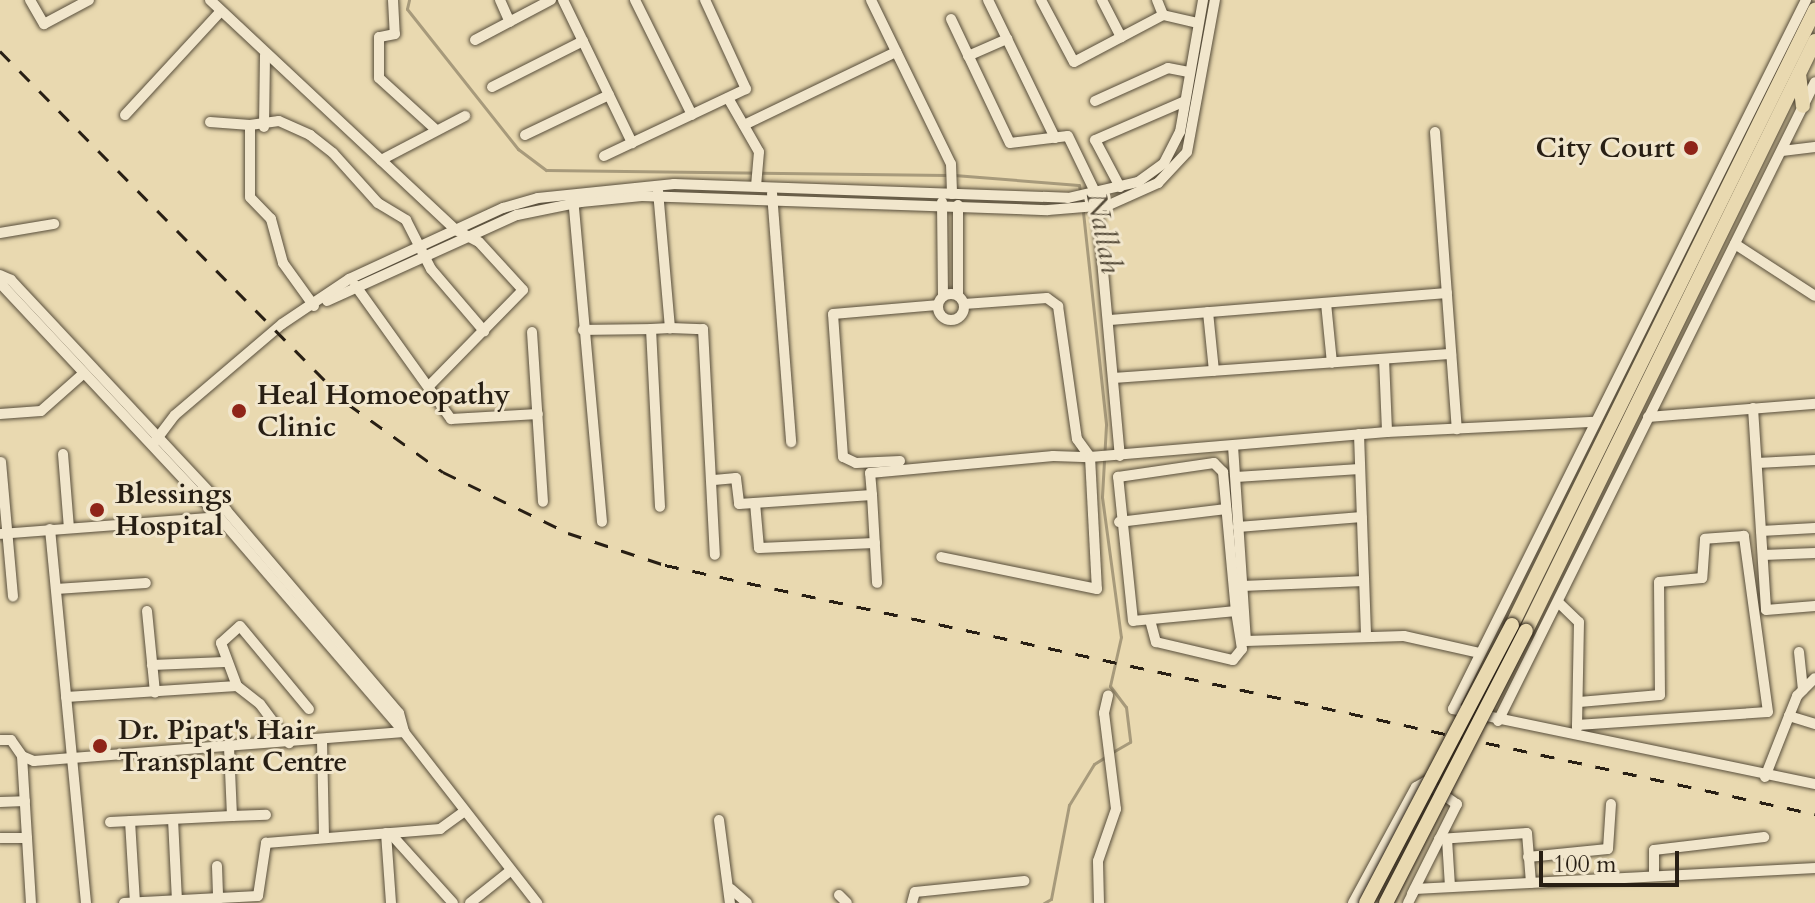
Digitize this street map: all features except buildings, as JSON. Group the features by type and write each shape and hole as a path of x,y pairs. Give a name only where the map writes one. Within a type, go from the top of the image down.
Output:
{"highway":[{"path":"1366,903 1512,625 1750,136 1815,10"},
{"path":"1386,903 1526,631 1815,41"},
{"path":"1799,73 1803,106"}],"street":[{"path":"30,0 44,24 83,1"},
{"path":"210,0 265,55 456,230 470,236 523,290 429,386"},
{"path":"393,0 395,34 379,37 379,78 435,129"},
{"path":"500,0 510,22"},
{"path":"475,40 551,0"},
{"path":"563,0 632,143"},
{"path":"635,0 692,115"},
{"path":"604,156 746,89 705,0"},
{"path":"871,0 952,172 951,193 958,208 961,300 960,317 948,320 940,300 942,207 951,193"},
{"path":"988,0 1055,138"},
{"path":"1041,0 1074,62 1163,15 1197,23"},
{"path":"1102,0 1121,37"},
{"path":"1157,0 1163,15"},
{"path":"155,441 175,415 263,340 349,279 470,236 517,215 573,203 658,191 958,208 1084,201 1120,187 1164,163 1180,132 1203,0"},
{"path":"314,306 358,289 456,230 517,203 572,191 756,186 1084,201 1099,207 1158,183 1187,152 1215,0"},
{"path":"1806,0 1453,709 1576,738 1765,777 1815,784"},
{"path":"125,115 220,12"},
{"path":"951,19 1010,143 1068,136 1084,201"},
{"path":"968,56 1007,39"},
{"path":"492,87 583,41"},
{"path":"744,125 896,52"},
{"path":"264,127 265,55"},
{"path":"1095,101 1168,68 1189,72"},
{"path":"1498,721 1815,82"},
{"path":"525,135 609,95"},
{"path":"728,98 759,152 756,186"},
{"path":"1120,187 1095,140 1185,101"},
{"path":"381,160 435,129 465,116"},
{"path":"210,122 264,127 279,121 310,135 378,203 406,220 420,252 484,331"},
{"path":"250,125 250,197 271,219 283,263 314,306"},
{"path":"1435,132 1457,429"},
{"path":"1782,151 1815,147"},
{"path":"771,187 791,442"},
{"path":"572,191 602,522"},
{"path":"658,191 670,328"},
{"path":"1099,207 1120,456"},
{"path":"0,233 54,224"},
{"path":"1735,244 1815,296"},
{"path":"0,275 155,441 390,702 404,732"},
{"path":"349,279 429,386 430,394 455,421 538,414"},
{"path":"0,283 4,294 155,441 404,732 463,812 537,903"},
{"path":"1110,320 1447,293"},
{"path":"900,461 856,463 843,457 833,314 940,300 1047,298 1058,306 1077,439 1090,457 1097,589 941,557"},
{"path":"1326,303 1332,363"},
{"path":"1208,312 1214,371"},
{"path":"651,329 660,507"},
{"path":"583,330 703,329 714,480 715,555"},
{"path":"532,332 543,502"},
{"path":"1115,378 1451,354"},
{"path":"1384,359 1387,432"},
{"path":"0,414 41,411 84,373"},
{"path":"1648,417 1815,404"},
{"path":"1753,408 1766,610 1815,606"},
{"path":"877,583 870,473 1053,456 1120,456 1387,432 1595,422"},
{"path":"1359,434 1366,635"},
{"path":"1233,446 1246,641 1366,635 1413,636 1480,653"},
{"path":"1173,451 1173,467"},
{"path":"63,454 69,528"},
{"path":"1757,463 1815,460"},
{"path":"1,462 4,533 13,596"},
{"path":"1150,620 1156,642 1233,660 1242,649 1220,466 1173,467 1118,477 1119,522 1133,621 1236,611"},
{"path":"1236,477 1360,469"},
{"path":"714,480 736,478 739,504 872,495"},
{"path":"755,503 759,548 875,543"},
{"path":"1119,522 1226,509"},
{"path":"4,533 219,517"},
{"path":"1238,527 1362,517"},
{"path":"1761,531 1815,528"},
{"path":"50,529 66,697 75,757 86,903"},
{"path":"1577,725 1768,712 1744,536 1705,539 1702,578 1659,582 1660,695 1579,702"},
{"path":"1763,555 1815,553"},
{"path":"1242,586 1364,581"},
{"path":"56,589 146,583"},
{"path":"1558,602 1579,622 1576,738"},
{"path":"147,611 155,693"},
{"path":"289,743 260,704 237,686 225,662 221,643 240,626 309,709"},
{"path":"1799,652 1803,690"},
{"path":"152,665 225,662"},
{"path":"1765,777 1789,716 1803,690 1815,678"},
{"path":"66,697 237,686"},
{"path":"1099,903 1098,861 1116,809 1104,713 1108,695"},
{"path":"1789,716 1815,724"},
{"path":"22,756 75,757 229,748 404,732"},
{"path":"0,740 11,740 22,756 31,903"},
{"path":"322,741 324,838"},
{"path":"229,748 232,816"},
{"path":"1353,903 1416,787 1425,782 1457,804 1443,839 1408,903 1415,889 1450,887 1531,883 1654,876 1815,868"},
{"path":"0,802 25,801"},
{"path":"1528,857 1608,849 1611,804"},
{"path":"124,903 258,896 266,843 440,829 463,812"},
{"path":"110,822 266,815"},
{"path":"173,819 177,900"},
{"path":"719,820 731,889 730,903"},
{"path":"130,821 135,902"},
{"path":"388,833 391,903"},
{"path":"388,833 453,903"},
{"path":"1443,839 1527,833 1531,883"},
{"path":"1654,876 1654,850 1764,837"},
{"path":"0,838 27,838"},
{"path":"1443,839 1450,887"},
{"path":"217,866 218,899"},
{"path":"470,903 510,871"},
{"path":"912,903 915,892 1024,881"},
{"path":"731,889 747,903"}],"waterway":[{"name":"Nallah","path":"409,0 407,9 518,149 546,170 947,175"},
{"name":"Nallah","path":"954,175 1079,185 1082,204"},
{"name":"Nallah","path":"1083,212 1106,425 1102,497 1121,637 1110,686 1126,707 1130,742 1111,753"},
{"name":"Nallah","path":"1044,903 1051,899 1069,805 1094,764 1105,757"}],"railway":[{"path":"0,51 348,404 443,472 568,533 665,565 1815,814"}],"place":[{"name":"City Court","path":"1691,148"},
{"name":"Heal Homoeopathy Clinic","path":"239,411"},
{"name":"Blessings Hospital","path":"97,510"},
{"name":"Dr. Pipat's Hair Transplant Centre","path":"100,746"}]}
